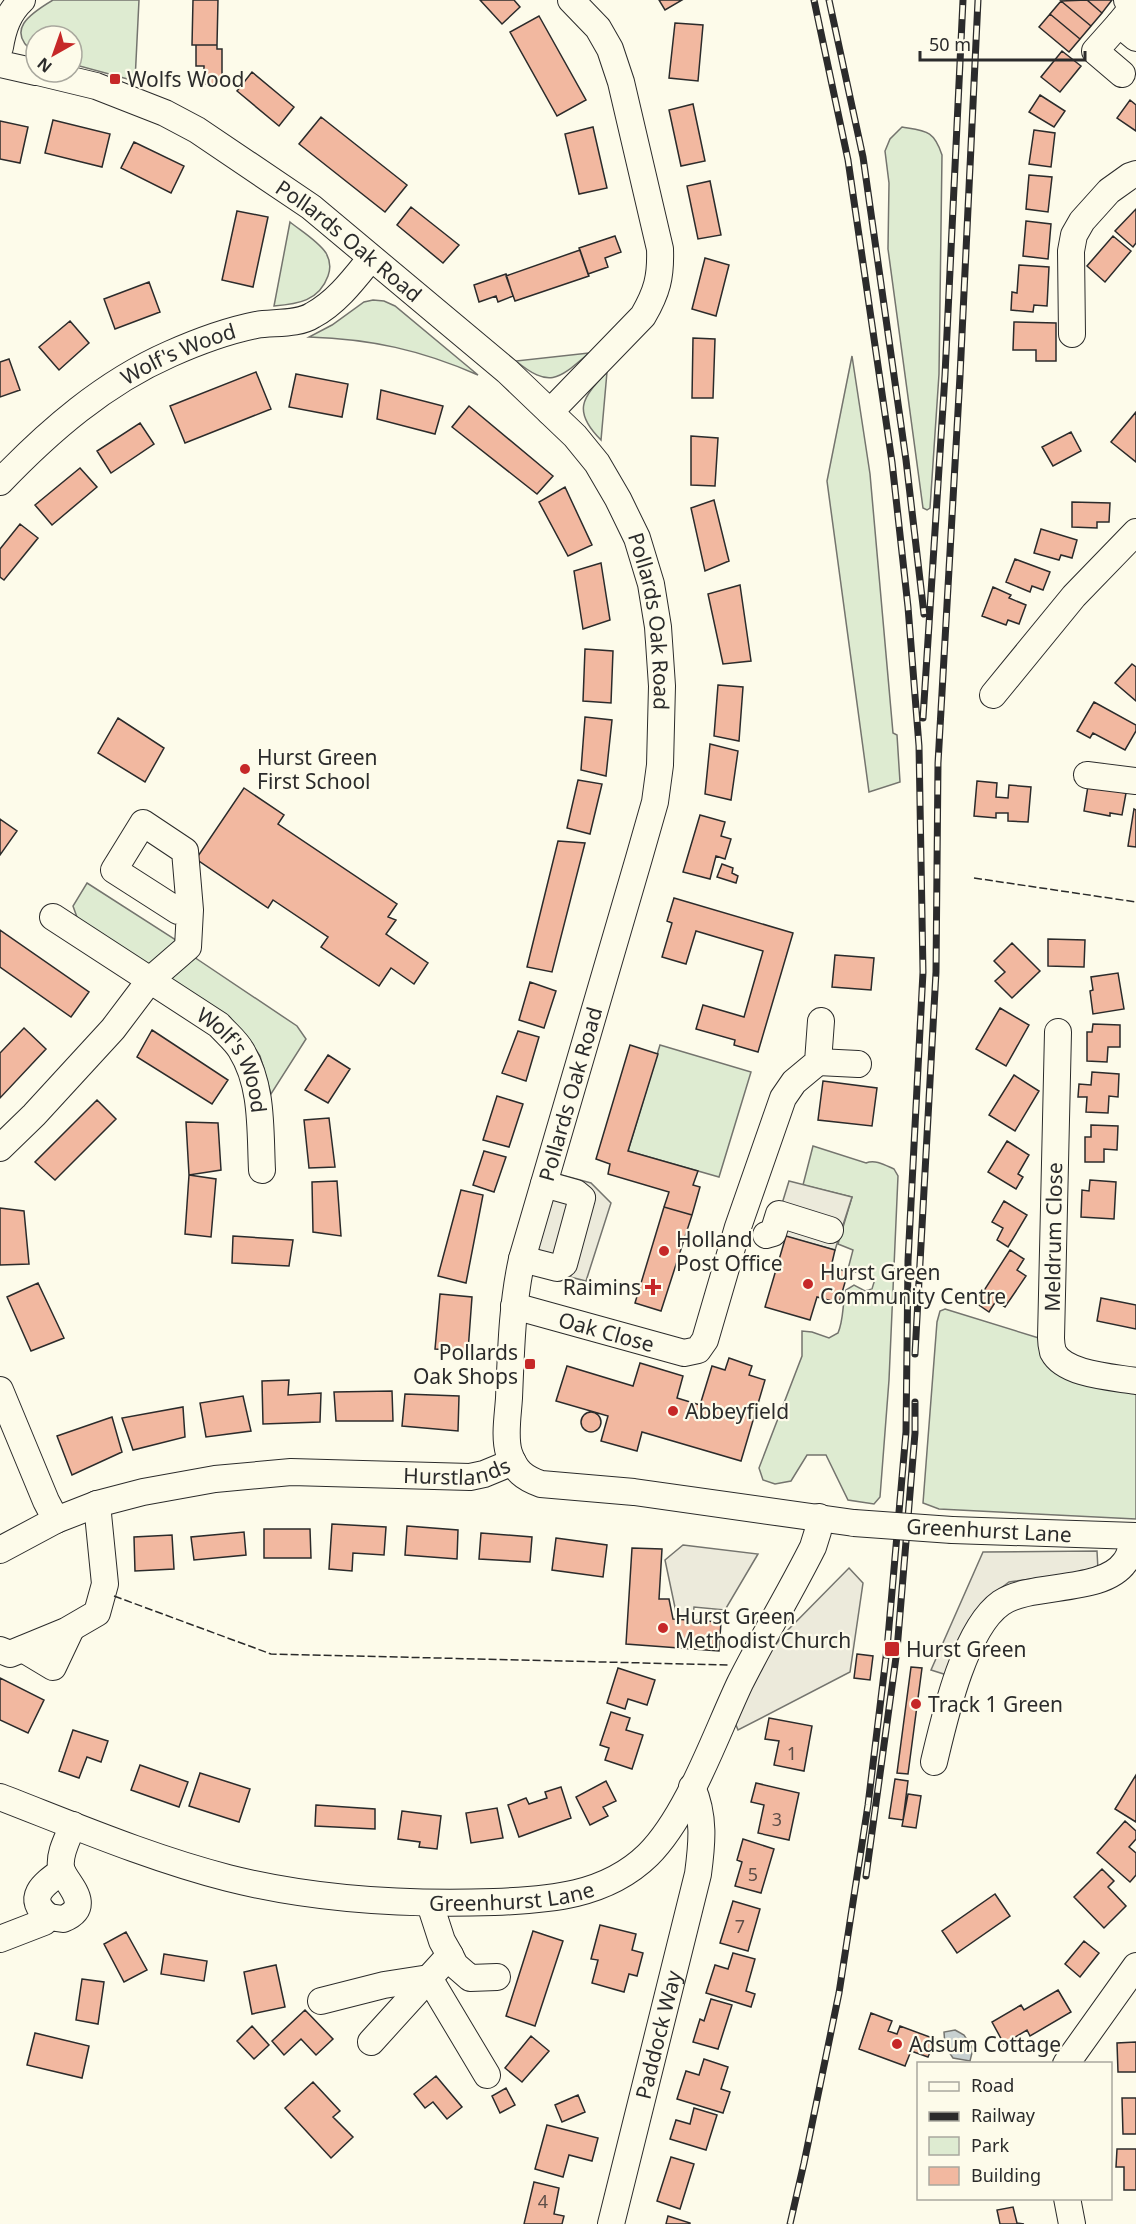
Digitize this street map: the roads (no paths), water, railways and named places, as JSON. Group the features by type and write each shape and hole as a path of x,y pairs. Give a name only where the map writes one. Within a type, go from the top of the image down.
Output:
{"street":[{"path":"0,47 5,24 11,12 22,0"},
{"path":"550,412 643,316 654,297 661,273 660,249 621,82 610,50 598,28 571,0"},
{"path":"1122,74 1095,51 1127,20"},
{"name":"Pollards Oak Road","path":"0,64 24,69"},
{"name":"Pollards Oak Road","path":"84,83 131,98 197,130 311,207 507,371 575,436 597,463 637,538 651,584 658,627 663,727 660,765 655,802 516,1286 507,1440 508,1451 513,1462"},
{"path":"1072,334 1071,251 1074,235 1082,221 1109,191 1136,174"},
{"name":"Wolf's Wood","path":"0,482 66,419 110,387 167,355 211,338 256,326 311,317 331,303 371,258"},
{"path":"993,695 1074,596 1136,532"},
{"path":"1086,775 1136,781"},
{"path":"0,1148 34,1115 105,1037 150,980 188,947 190,909"},
{"name":"Wolf's Wood","path":"53,916 219,1025 240,1047 252,1072 256,1094 262,1170"},
{"path":"818,1062 821,1021"},
{"name":"Meldrum Close","path":"1058,1032 1051,1338 1053,1352 1064,1364 1083,1371 1136,1381"},
{"path":"830,1230 780,1214 773,1233 764,1246 738,1227 783,1098 794,1083 818,1062 858,1064"},
{"path":"522,1259 557,1268 564,1264 582,1198 576,1193 544,1184"},
{"name":"Oak Close","path":"514,1306 684,1353 698,1350 705,1340 738,1227"},
{"path":"0,1390 56,1520"},
{"name":"Hurstlands","path":"0,1550 56,1520 97,1504 143,1492 237,1477 291,1472 470,1477 513,1462 519,1473 541,1484 634,1492 838,1520"},
{"path":"11,1650 71,1629 97,1612 105,1584 97,1504"},
{"name":"Greenhurst Lane","path":"0,1797 145,1852 228,1878 329,1897 430,1904 543,1900 577,1894 604,1885 626,1872 647,1856 668,1832 742,1681 813,1547 838,1520 952,1530 1135,1536"},
{"path":"934,1762 953,1686 987,1618 1000,1604 1014,1596 1088,1583 1110,1574 1126,1562 1135,1536"},
{"name":"Paddock Way","path":"611,2224 698,1874 702,1846 702,1822 698,1799 692,1787"},
{"path":"0,1939 45,1922 49,1917 56,1919 68,1917 76,1905 77,1896 74,1888 62,1871 60,1863 73,1825"},
{"path":"668,1832 702,1846"},
{"path":"430,1904 442,1941 455,1965 470,1978 497,1977"},
{"path":"370,2042 450,1955"},
{"path":"1067,2062 1136,1966"},
{"path":"321,2001 384,1985 429,1978"},
{"path":"429,1978 487,2075"},
{"path":"1067,2200 1072,2224"}],"railway":[{"path":"790,2224 839,1993 868,1805 887,1649 906,1432 908,1261 923,972 919,746 908,607 892,462 848,160 814,0"},
{"path":"829,0 863,157 906,460 924,614"},
{"path":"923,718 945,375 963,0"},
{"path":"915,1354 936,972 938,763 978,0"},
{"path":"866,1876 897,1650 915,1433 915,1402"}],"place":[{"name":"Wolfs Wood","path":"115,79"},
{"name":"Hurst Green First School","path":"245,769"},
{"name":"Holland Post Office","path":"664,1251"},
{"name":"Hurst Green Community Centre","path":"808,1284"},
{"name":"Raimins","path":"653,1287"},
{"name":"Pollards Oak Shops","path":"530,1364"},
{"name":"Abbeyfield","path":"673,1411"},
{"name":"Hurst Green Methodist Church","path":"663,1628"},
{"name":"Hurst Green","path":"892,1649"},
{"name":"Track 1 Green","path":"916,1704"},
{"name":"Adsum Cottage","path":"897,2044"}]}
